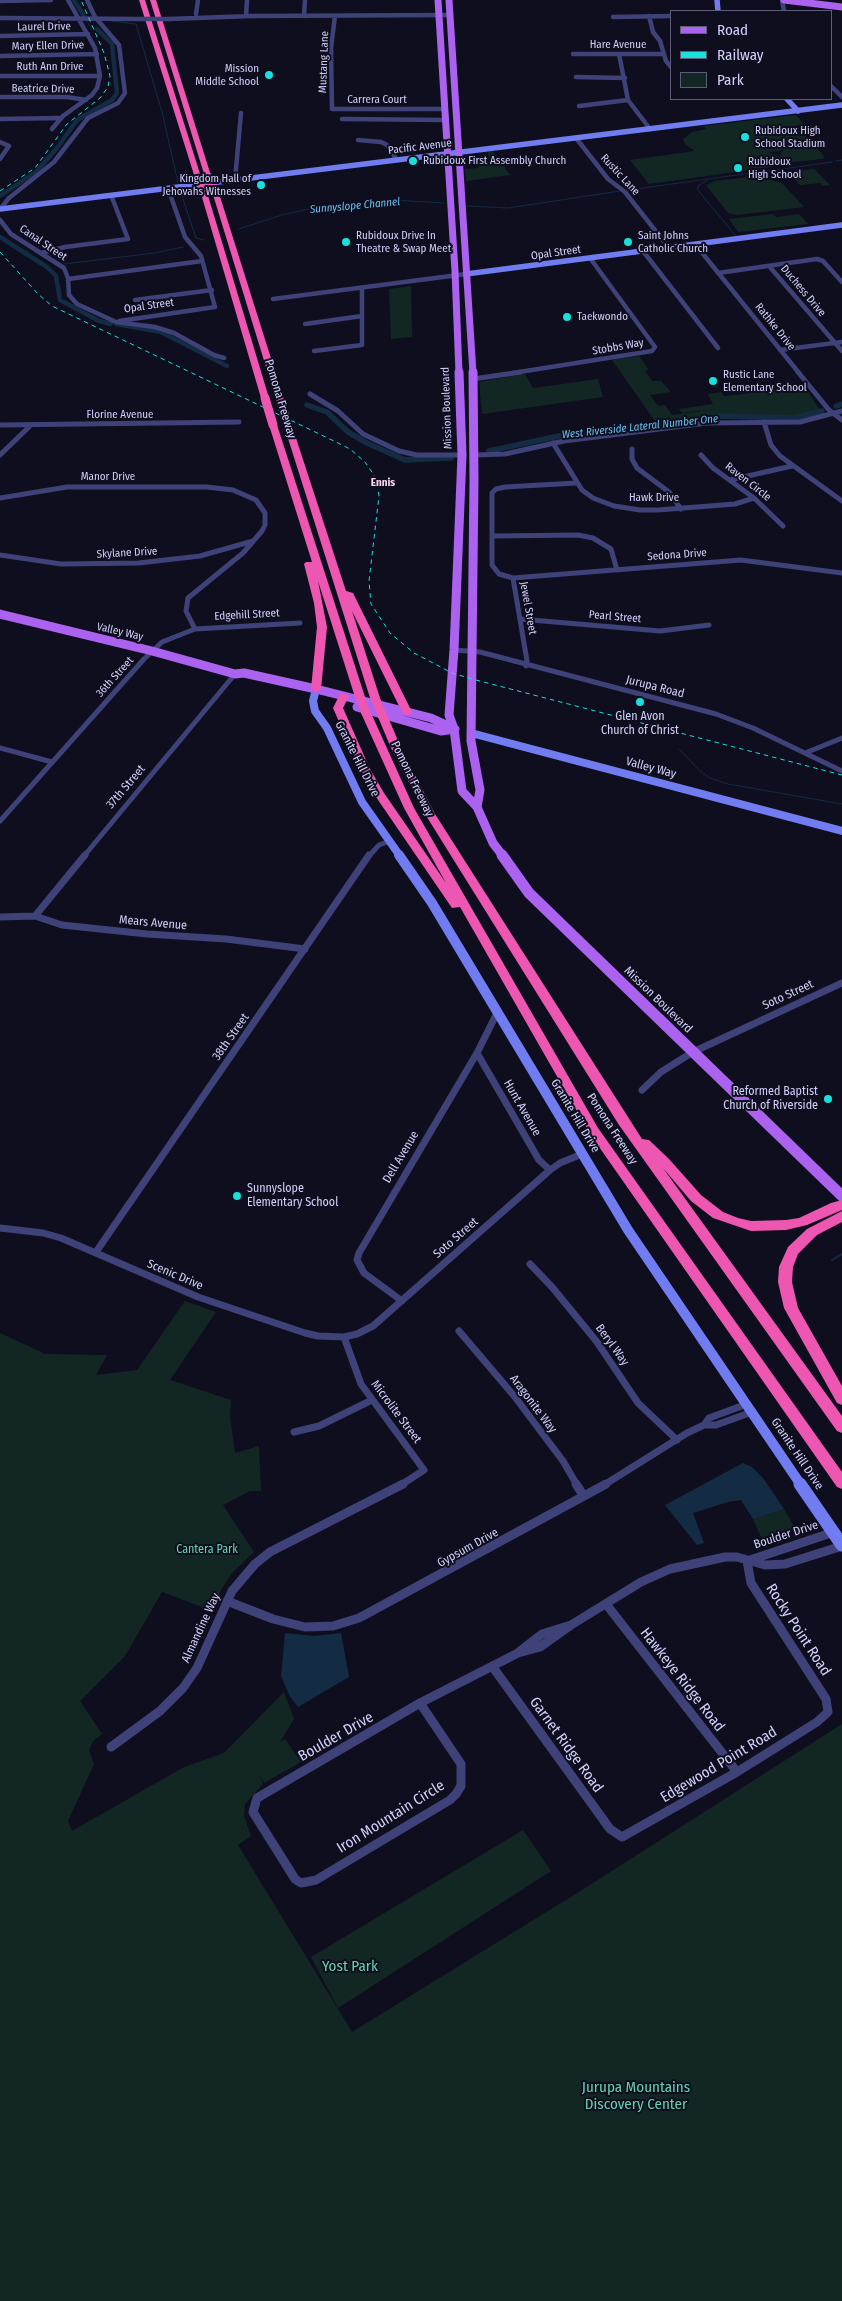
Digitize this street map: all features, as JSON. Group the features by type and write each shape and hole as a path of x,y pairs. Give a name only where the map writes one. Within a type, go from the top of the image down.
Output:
{"highway":[{"name":"Pomona Freeway","path":"142,0 199,178 273,424 360,697 409,808 594,1131 842,1483"},
{"name":"Pomona Freeway","path":"153,0 325,544 376,700 396,748 430,814 623,1122 842,1427"},
{"path":"310,542 308,559 319,603 322,627 315,692"},
{"path":"325,544 407,712"},
{"path":"342,699 338,708 358,755 375,787 441,885 490,952"},
{"path":"623,1122 665,1162 696,1198 718,1215 735,1222 760,1226 786,1225 802,1222 842,1205"},
{"path":"842,1216 812,1232 792,1251 786,1267 785,1282 791,1308 842,1399"}],"main road":[{"name":"Mission Boulevard","path":"438,0 448,153 462,455 450,715 454,729 462,791 477,808 493,844 529,893 842,1196"},
{"name":"Mission Boulevard","path":"449,0 473,380 472,733 480,790 477,808"},
{"path":"783,0 833,3 842,7"},
{"path":"462,455 474,455"},
{"name":"Valley Way","path":"0,614 152,651 235,674 240,678 407,712 443,722 454,729 472,733"},
{"name":"Valley Way","path":"342,699 441,731 454,729"}],"street":[{"path":"0,1 51,0"},
{"path":"52,129 60,118 86,100 98,88 100,76 97,54 88,34 68,0"},
{"path":"0,209 9,198 54,162 88,118 123,98 125,88 119,45 95,17 87,0"},
{"path":"196,14 198,0"},
{"path":"246,16 248,0"},
{"path":"304,16 305,0"},
{"path":"0,18 95,17 169,19 246,16 449,15"},
{"name":"Mustang Lane","path":"332,109 331,48 335,16"},
{"path":"614,16 670,16"},
{"path":"649,16 653,32 660,41 663,54 670,65"},
{"name":"Laurel Drive","path":"0,36 88,34"},
{"name":"Mary Ellen Drive","path":"0,56 97,54"},
{"name":"Hare Avenue","path":"572,54 663,54"},
{"path":"619,54 628,100 650,129"},
{"name":"Ruth Ann Drive","path":"0,76 100,76"},
{"path":"576,78 625,78"},
{"path":"832,87 842,97"},
{"name":"Beatrice Drive","path":"0,97 56,97 86,100"},
{"path":"580,106 628,100"},
{"path":"788,100 798,111"},
{"name":"Pacific Avenue","path":"0,209 842,105"},
{"name":"Carrera Court","path":"332,109 445,109"},
{"name":"Carrera Court","path":"423,109 425,120"},
{"path":"235,180 241,113"},
{"path":"0,119 60,118"},
{"name":"Carrera Court","path":"342,120 446,120"},
{"name":"Rustic Lane","path":"576,138 608,179 623,189 670,248"},
{"path":"358,140 381,142 387,146 396,160"},
{"path":"0,142 7,143 9,146 0,159"},
{"path":"135,300 212,290 199,252 185,238 168,188"},
{"path":"41,253 65,247 128,240 111,195"},
{"name":"Canal Street","path":"0,220 11,234 64,268 68,279 69,295 72,300 88,310 116,322 164,329 185,338 214,355 224,358"},
{"name":"Opal Street","path":"273,299 842,225"},
{"name":"Rathke Drive","path":"694,244 833,414 842,420"},
{"path":"644,251 718,348"},
{"name":"Stobbs Way","path":"473,380 646,353 655,349 590,258"},
{"path":"718,273 820,260 842,282"},
{"path":"68,279 202,261"},
{"name":"Duchess Drive","path":"769,266 842,351"},
{"path":"314,351 362,345 362,288"},
{"name":"Opal Street","path":"116,322 215,307 212,290"},
{"path":"304,324 362,316"},
{"path":"780,350 842,342"},
{"path":"310,394 338,411 363,434 394,448 417,455 462,455"},
{"path":"474,455 505,454 553,443 706,423 800,422 842,411"},
{"name":"Florine Avenue","path":"0,425 239,422"},
{"path":"764,422 771,445 792,466 842,501"},
{"path":"0,455 31,425"},
{"name":"Hawk Drive","path":"553,443 562,454 576,483 593,498 614,506 640,510 681,509 735,504 754,498"},
{"path":"632,449 632,459 636,468 669,492 681,509"},
{"name":"Raven Circle","path":"701,455 706,462 754,498 783,526"},
{"path":"730,480 792,466"},
{"name":"Jewel Street","path":"526,666 513,578 499,574 493,569 491,558 493,536 492,493 496,489 576,483"},
{"name":"Manor Drive","path":"0,498 67,487 217,488 243,494 262,506 266,524 254,541"},
{"path":"493,536 578,535 592,538 611,549 617,570"},
{"path":"195,629 186,611 189,596 234,562 254,541"},
{"name":"Skylane Drive","path":"0,555 61,564 138,564 200,556 254,541"},
{"name":"Sedona Drive","path":"513,578 741,560 842,573"},
{"name":"Pearl Street","path":"520,619 660,631 709,625"},
{"name":"Edgehill Street","path":"195,629 300,623"},
{"name":"36th Street","path":"0,821 152,651 169,638 195,629"},
{"name":"Jurupa Road","path":"454,650 472,651 716,714 753,728 842,771"},
{"name":"37th Street","path":"35,916 235,674"},
{"name":"Granite Hill Drive","path":"315,692 314,711 327,728 362,802 432,903 628,1230 842,1546"},
{"name":"Valley Way","path":"472,733 842,831"},
{"path":"805,753 842,738"},
{"path":"0,748 52,762"},
{"name":"38th Street","path":"96,1252 373,850 390,840"},
{"name":"Mears Avenue","path":"0,917 35,916 62,925 147,934 226,939 305,949"},
{"name":"Soto Street","path":"642,1090 661,1072 693,1052 842,983"},
{"name":"Dell Avenue","path":"402,1300 364,1273 357,1260 359,1252 477,1053 497,1013"},
{"name":"Hunt Avenue","path":"477,1053 539,1160 550,1170"},
{"name":"Soto Street","path":"344,1337 368,1329 550,1170 560,1163 582,1154"},
{"name":"Scenic Drive","path":"0,1228 61,1238 96,1252 166,1285 198,1297 304,1333 318,1336 344,1337"},
{"name":"Beryl Way","path":"530,1264 552,1287 597,1342 638,1403 676,1440"},
{"name":"Aragonite Way","path":"459,1331 515,1397 563,1461 583,1495"},
{"name":"Microlite Street","path":"344,1337 358,1378 424,1470"},
{"path":"294,1432 319,1426 372,1400"},
{"name":"Gypsum Drive","path":"227,1601 273,1619 305,1627 334,1626 359,1618 613,1480 676,1440 704,1425 716,1425 749,1408"},
{"name":"Almandine Way","path":"111,1747 160,1711 183,1688 197,1668 227,1601 248,1571 270,1552 416,1477 424,1470"},
{"name":"Boulder Drive","path":"746,1561 834,1532"},
{"name":"Boulder Drive","path":"301,1883 295,1878 253,1812 257,1798 420,1703 518,1653 540,1647 641,1582 670,1569 725,1557 737,1557 765,1565 779,1564 842,1546"},
{"path":"775,1552 779,1564"},
{"name":"Rocky Point Road","path":"746,1561 752,1583 826,1699 828,1712"},
{"name":"Hawkeye Ridge Road","path":"606,1604 736,1772"},
{"name":"Garnet Ridge Road","path":"492,1666 610,1829 622,1837"},
{"name":"Iron Mountain Circle","path":"301,1883 316,1880 450,1800 456,1794 460,1786 462,1773 460,1764 420,1703"},
{"name":"Edgewood Point Road","path":"622,1837 736,1772 817,1722 828,1712"}],"green space":[{"path":"796,115 804,124 795,126 808,139 790,144 780,151 768,152 779,156 785,165 649,184 630,160 695,151 685,144 683,139 692,132 706,129 704,126"},
{"path":"810,141 825,157 822,159 785,163 782,161 780,155 785,147"},
{"path":"493,151 510,175 466,181 465,169 479,168 478,163 489,162 488,152"},
{"path":"814,169 830,185 823,186 820,183 800,185 788,172"},
{"path":"756,176 782,183 804,207 737,215 728,213 706,185 715,181"},
{"path":"773,214 776,217 799,214 808,224 738,232 729,219"},
{"path":"411,286 412,337 391,339 389,289"},
{"path":"639,356 649,370 645,371 652,381 661,381 671,392 650,395 658,406 665,405 672,415 717,409 682,413 679,409 713,404 708,394 721,392 724,396 746,394 763,389 797,384 805,387 820,410 793,417 720,415 657,424 612,360"},
{"path":"525,374 533,388 598,379 603,397 482,414 479,382"},
{"path":"185,1301 216,1312 170,1380 231,1400 230,1417 235,1453 259,1446 261,1491 250,1491 223,1505 254,1552 232,1573 221,1590 213,1611 162,1592 125,1656 80,1701 102,1734 93,1741 89,1750 94,1764 68,1821 72,1831 184,1767 224,1753 284,1692 294,1719 280,1742 285,1739 301,1762 264,1783 260,1776 263,1784 245,1804 244,1816 251,1836 238,1845 352,2032 582,1890 842,1724 842,2301 0,2301 0,1333 45,1354 107,1355 96,1375 137,1370"},
{"path":"784,1509 796,1530 763,1541 753,1519"},
{"name":"Yost Park","path":"523,1830 551,1871 338,2008 311,1957"}],"water":[{"path":"743,1463 752,1467 763,1478 784,1509 753,1519 741,1500 693,1513 704,1543 697,1545 665,1505"},
{"path":"285,1633 314,1636 341,1633 349,1677 298,1707 290,1697 281,1676"}],"waterway":[{"path":"74,0 84,16"},
{"path":"87,21 91,28"},
{"name":"Sunnyslope Channel","path":"111,21 136,24 162,112 178,182"},
{"path":"0,196 36,172 57,148 77,120 112,100 117,93 112,44 97,29"},
{"name":"Sunnyslope Channel","path":"836,161 842,160"},
{"name":"Sunnyslope Channel","path":"768,171 832,162"},
{"name":"Sunnyslope Channel","path":"629,190 765,171"},
{"path":"708,180 699,185 697,189 735,235"},
{"name":"Sunnyslope Channel","path":"180,190 196,238 204,240"},
{"name":"Sunnyslope Channel","path":"467,206 508,208 620,191"},
{"name":"Sunnyslope Channel","path":"239,229 285,214 309,209 393,200 443,203"},
{"path":"0,237 47,267 56,276 60,300 99,321 111,324"},
{"name":"Sunnyslope Channel","path":"64,264 154,253 183,247"},
{"path":"116,324 161,332 227,366"},
{"name":"West Riverside Lateral Number One","path":"836,406 842,404"},
{"path":"307,405 327,412 348,432 367,443 405,460 451,458"},
{"name":"West Riverside Lateral Number One","path":"489,451 559,436 721,416 795,418 822,411"},
{"name":"West Riverside Lateral Number One","path":"405,460 410,463"},
{"path":"679,749 699,770 710,778 728,784 842,804"},
{"path":"832,1260 842,1254"}],"railway":[{"path":"0,191 35,168 67,124 100,98 108,87 110,76 104,53 81,0"},
{"path":"0,252 38,294 52,306 336,442 350,449 365,462 376,478 379,496 369,581 371,604 390,633 414,653 452,673 472,679 842,775"}],"place":[{"name":"Mission Middle School","path":"269,75"},
{"name":"Rubidoux High School Stadium","path":"745,137"},
{"name":"Rubidoux First Assembly Church","path":"413,161"},
{"name":"Rubidoux High School","path":"738,168"},
{"name":"Kingdom Hall of Jehovahs Witnesses","path":"261,185"},
{"name":"Rubidoux Drive In Theatre & Swap Meet","path":"346,242"},
{"name":"Saint Johns Catholic Church","path":"628,242"},
{"name":"Taekwondo","path":"567,317"},
{"name":"Rustic Lane Elementary School","path":"713,381"},
{"name":"Glen Avon Church of Christ","path":"640,702"},
{"name":"Reformed Baptist Church of Riverside","path":"828,1099"},
{"name":"Sunnyslope Elementary School","path":"237,1196"}],"district":[{"name":"Ennis","path":"383,483"}],"park label":[{"name":"Cantera Park","path":"207,1550"},
{"name":"Jurupa Mountains Discovery Center","path":"636,2096"}]}
